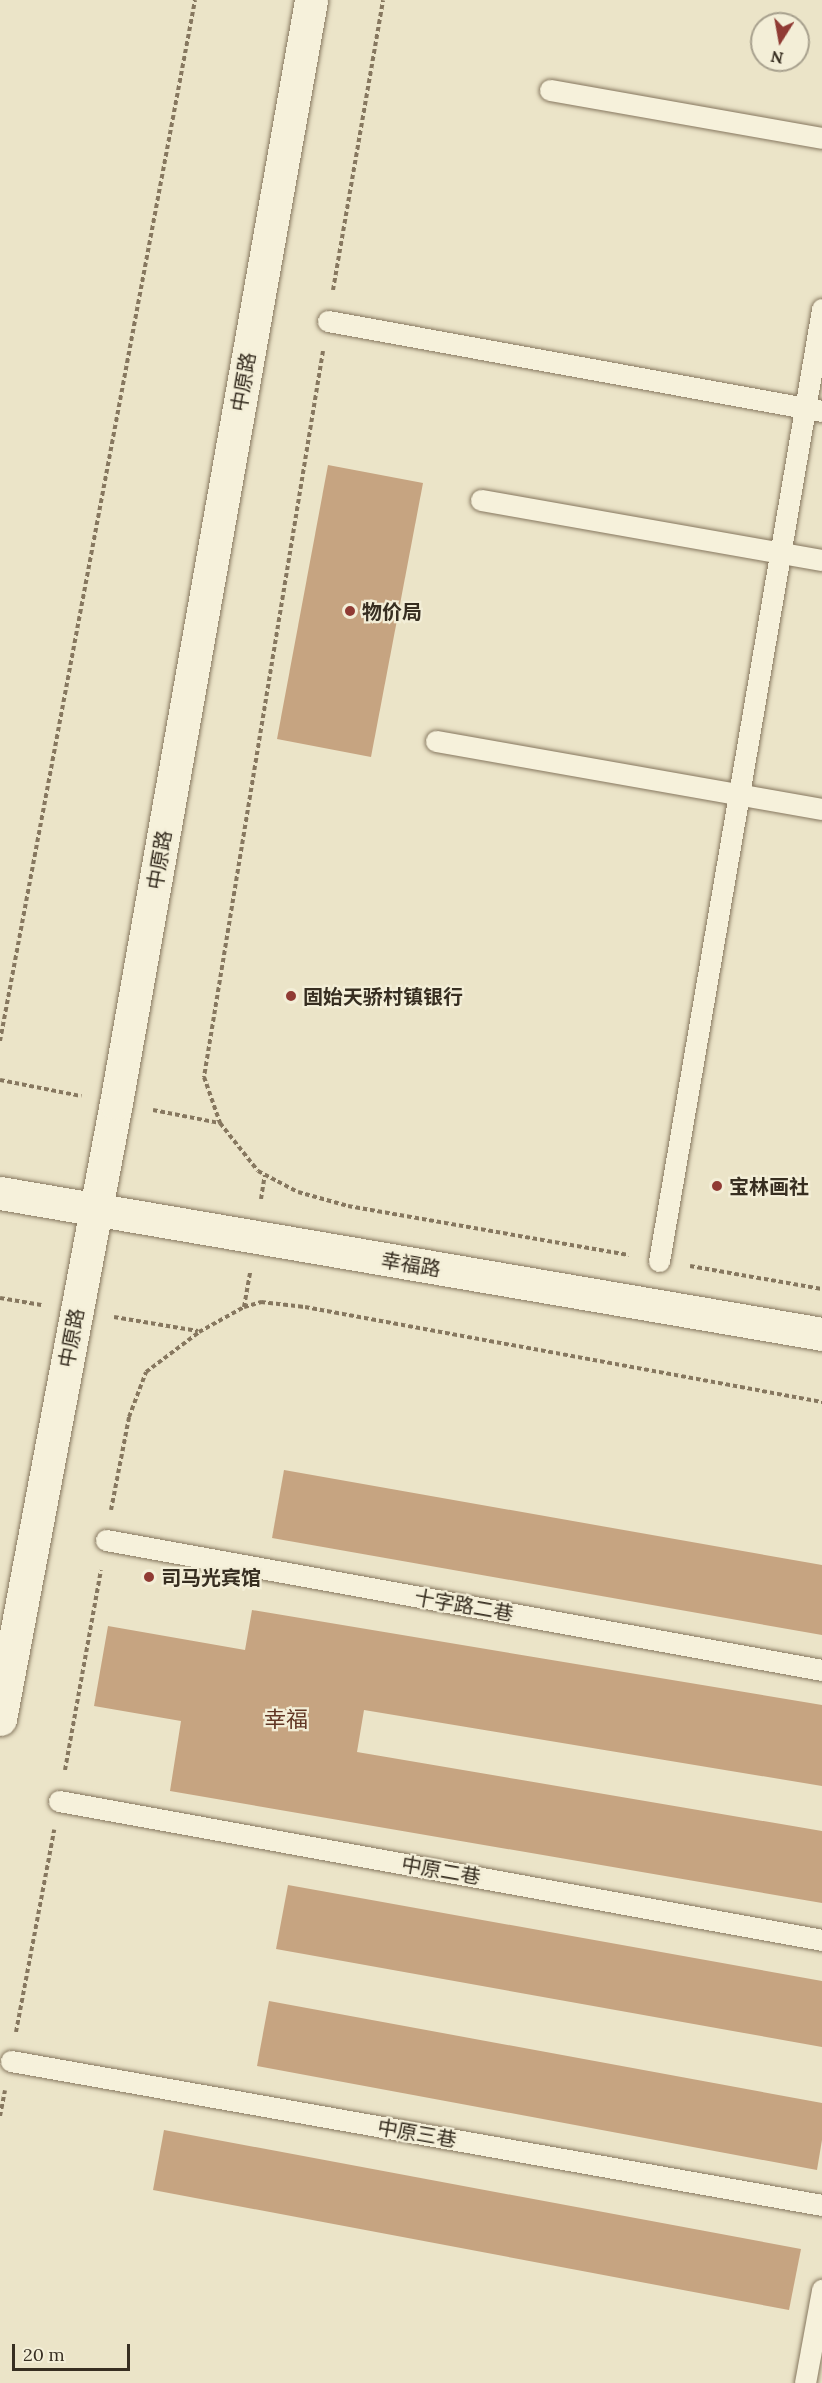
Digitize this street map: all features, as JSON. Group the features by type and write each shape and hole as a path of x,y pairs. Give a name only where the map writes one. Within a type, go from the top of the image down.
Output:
{"main road":[{"name":"中原路","path":"0,1719 96,1212 311,0"},
{"name":"幸福路","path":"0,1193 96,1212 822,1334"}],"lane":[{"path":"549,90 822,138"},
{"path":"659,1261 780,553 814,409 822,309"},
{"path":"328,321 814,409"},
{"path":"481,500 822,560"},
{"path":"436,741 822,809"},
{"name":"十字路二巷","path":"106,1540 822,1670"},
{"name":"中原二巷","path":"59,1801 822,1940"},
{"name":"中原三巷","path":"11,2061 822,2205"},
{"path":"805,2383 822,2290"}],"path":[{"path":"0,1041 195,0"},
{"path":"383,0 204,1077 220,1124 258,1171 298,1192 348,1206 822,1289"}],"building":[{"name":"物价局","path":"328,465 423,483 371,757 277,739"},
{"path":"284,1470 822,1565 822,1635 272,1538"},
{"path":"252,1610 822,1705 822,1786 364,1710 357,1752 822,1831 822,1903 170,1791 181,1721 94,1706 108,1626 245,1650"},
{"path":"288,1885 822,1981 822,2047 276,1949"},
{"path":"269,2001 822,2103 822,2140 817,2170 257,2066"},
{"path":"164,2130 801,2249 789,2310 153,2190"}],"place":[{"name":"物价局","path":"350,611"},
{"name":"固始天骄村镇银行","path":"291,996"},
{"name":"宝林画社","path":"717,1186"},
{"name":"司马光宾馆","path":"149,1577"}],"district":[{"name":"幸福","path":"286,1720"}]}
